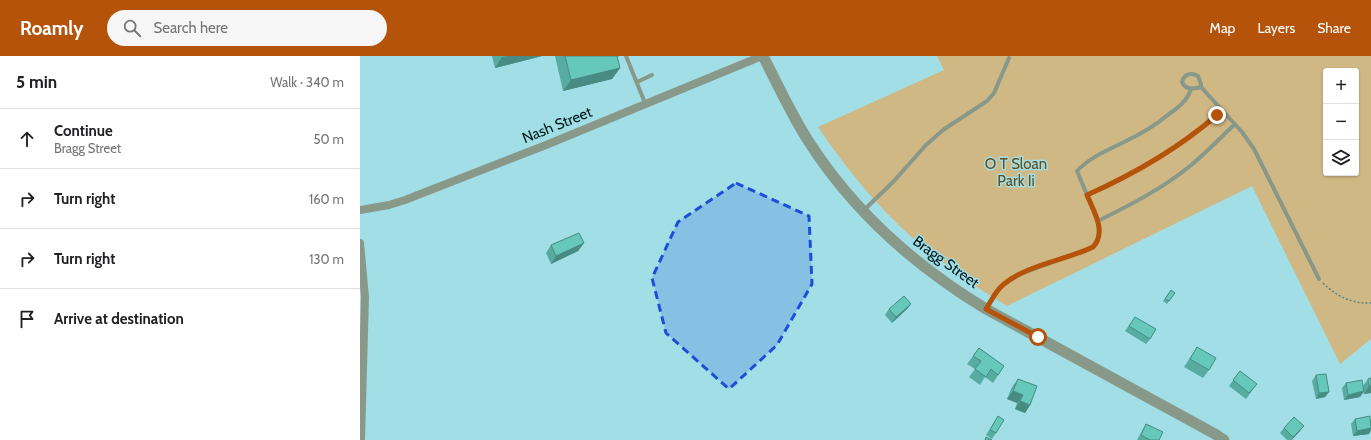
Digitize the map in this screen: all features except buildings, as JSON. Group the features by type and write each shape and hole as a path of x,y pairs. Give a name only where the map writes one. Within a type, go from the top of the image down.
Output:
{"street":[{"name":"Nash Street","path":"360,210 389,205 405,200 546,145 762,56"},
{"name":"Bragg Street","path":"762,56 809,142 848,195 879,228 920,264 961,294 986,309 1216,438"},
{"path":"360,243 365,297 362,440"}],"lane":[{"path":"626,56 645,103"},
{"path":"863,212 942,130 987,101 994,93 1009,58"},
{"path":"1201,87 1191,89 1183,85 1183,78 1192,74 1198,76 1201,87 1242,132 1254,149 1319,279"},
{"path":"637,82 652,75"},
{"path":"986,309 996,292 1004,284 1018,275 1093,247 1098,241 1100,233 1098,221 1077,171 1084,163 1137,135 1164,118 1188,98 1191,89"},
{"path":"1087,195 1156,160 1189,138 1207,124 1221,110"},
{"path":"1098,221 1144,198 1170,181 1207,152 1235,124"}],"path":[{"path":"1319,279 1330,291 1344,298 1359,303 1371,303"}],"highlighted area":[{"path":"736,183 809,216 812,284 777,345 729,389 666,333 652,278 678,222"}],"green space":[{"name":"O T Sloan Park Ii","path":"937,56 1371,56 1371,339 1340,364 1252,186 1007,306 945,265 887,214 844,163 818,127 944,70"}],"route":[{"path":"1038,337 986,309 996,292 1004,284 1018,275 1093,247 1098,241 1100,233 1098,221 1087,195 1156,160 1207,124 1217,115"}]}
